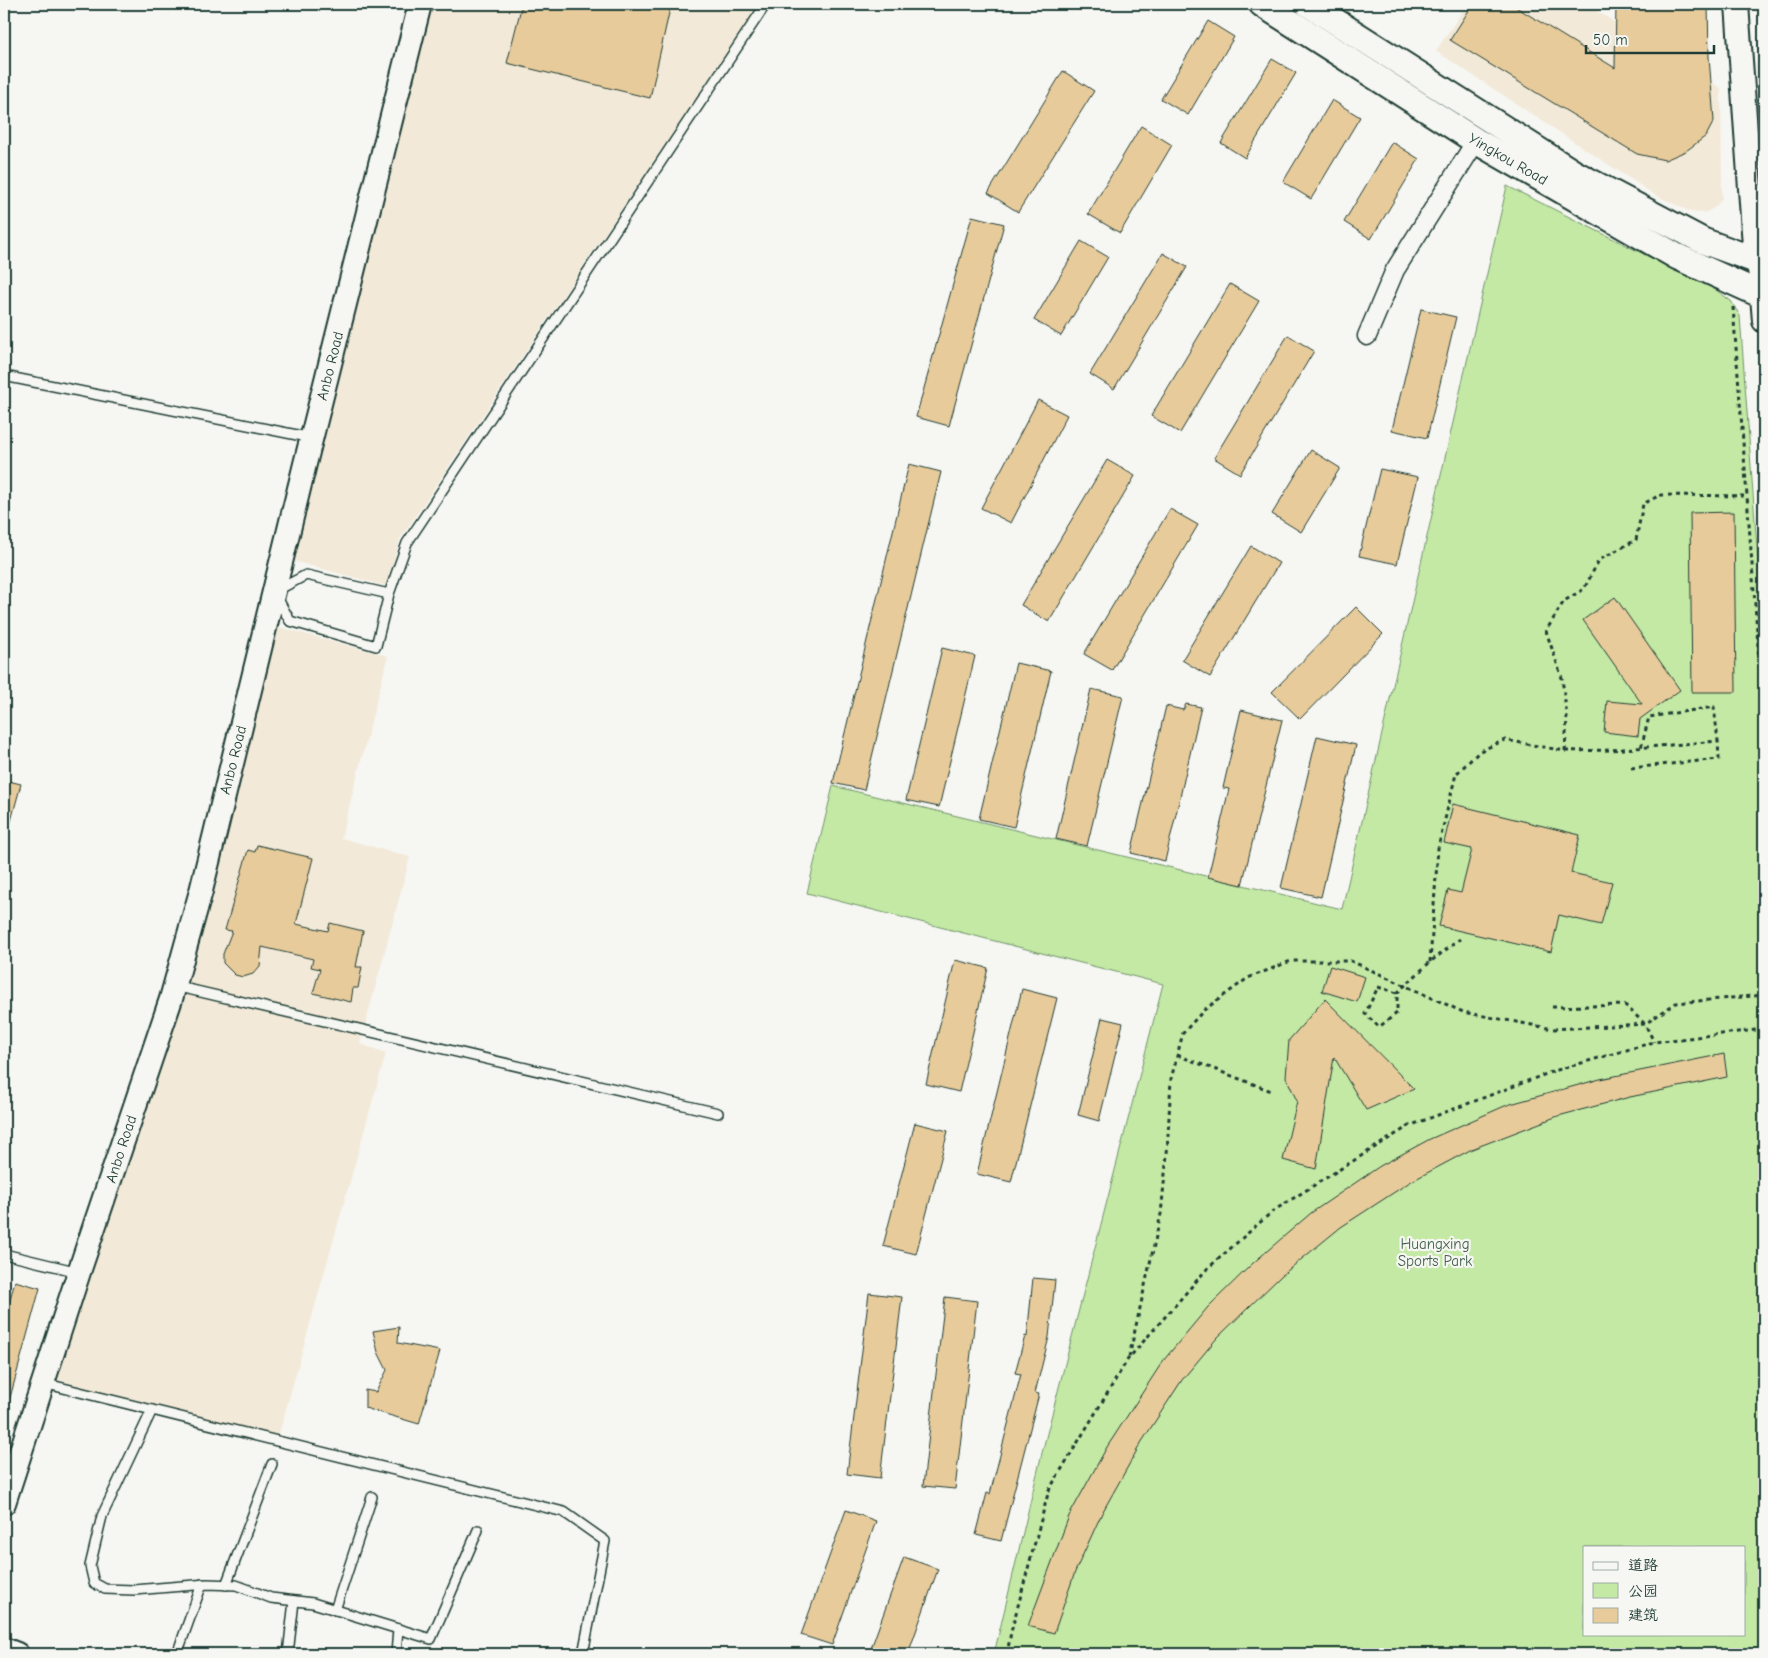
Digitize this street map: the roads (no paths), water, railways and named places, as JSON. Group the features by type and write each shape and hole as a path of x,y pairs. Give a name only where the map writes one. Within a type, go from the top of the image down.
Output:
{"main road":[{"name":"Yingkou Road","path":"1262,4 1476,141 1676,256 1763,296"},
{"name":"Yingkou Road","path":"1308,4 1574,173 1703,241 1760,261"}],"street":[{"name":"Anbo Road","path":"4,1503 174,986 201,891 420,4"},
{"path":"1737,4 1764,321"},
{"path":"1367,336 1395,270 1476,141"},
{"path":"4,1648 17,1654"}],"lane":[{"path":"389,594 306,575 274,592 290,621 376,646 389,594 407,543 766,4"},
{"path":"4,376 312,438"},
{"path":"174,986 718,1112"},
{"path":"4,1254 79,1272"},
{"path":"43,1383 564,1512 605,1541 583,1654"},
{"path":"152,1410 102,1516 90,1566 94,1583 105,1589 134,1590 202,1584 236,1585 270,1598 313,1603 431,1639 478,1530"},
{"path":"226,1585 272,1464"},
{"path":"336,1610 372,1497"},
{"path":"177,1654 202,1584"},
{"path":"288,1654 294,1601"},
{"path":"396,1654 398,1629"}],"park label":[{"name":"Huangxing Sports Park","path":"1435,1252"}]}
